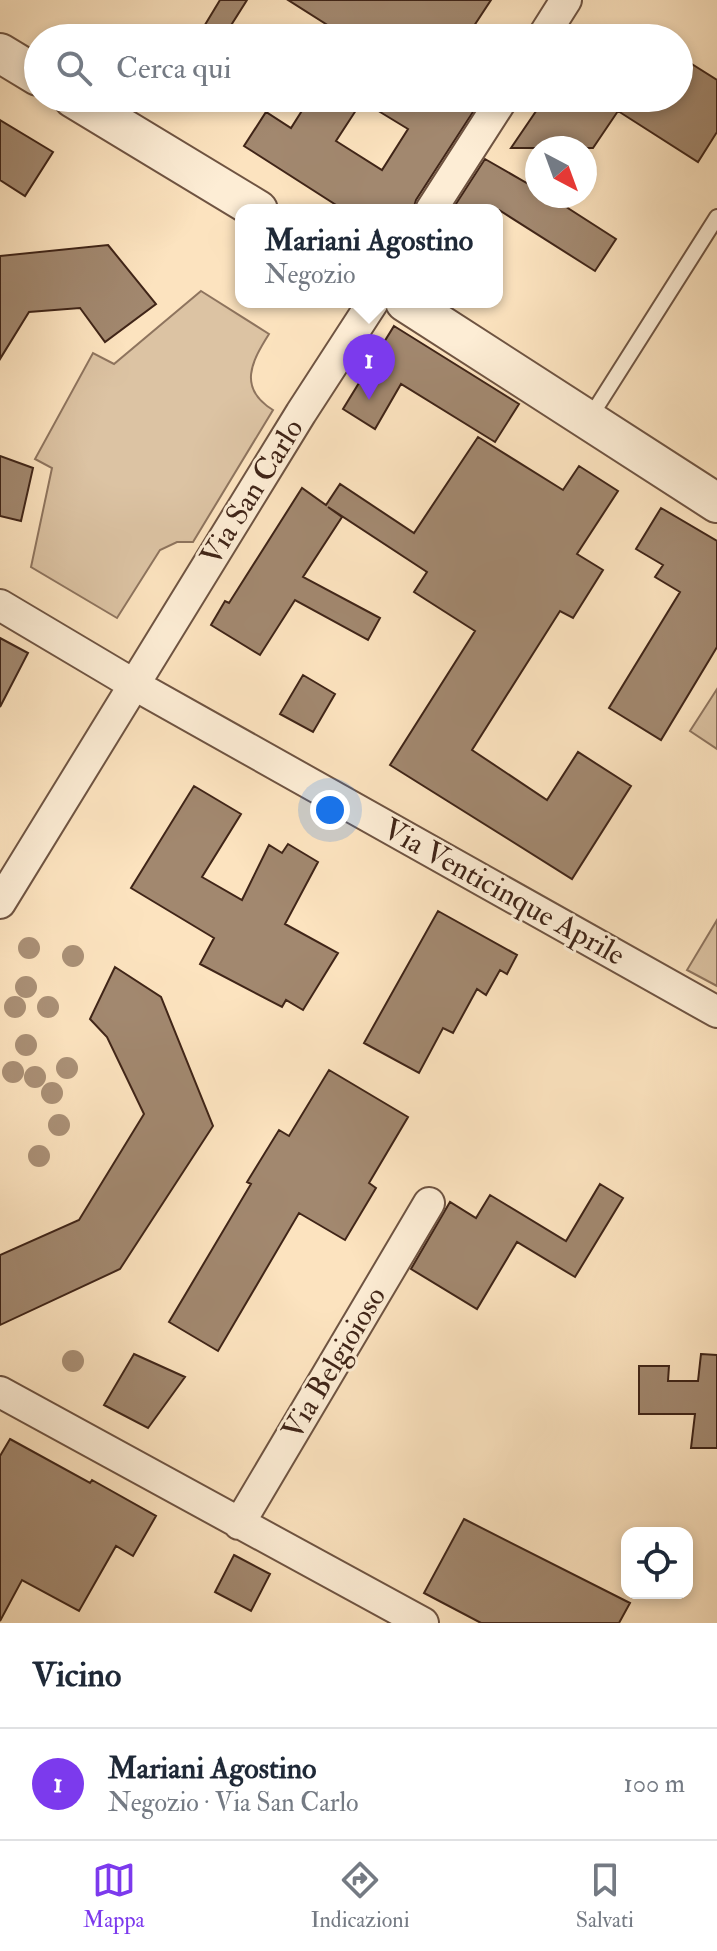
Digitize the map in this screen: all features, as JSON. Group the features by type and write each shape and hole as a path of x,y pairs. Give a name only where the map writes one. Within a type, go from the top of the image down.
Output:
{"street":[{"path":"551,24 566,0"},
{"path":"0,53 24,68"},
{"path":"96,112 248,204"},
{"path":"435,204 494,112"},
{"name":"Via San Carlo","path":"0,903 133,684 369,308"},
{"path":"414,308 717,503"},
{"name":"Via Venticinque Aprile","path":"0,605 133,684 717,1012"},
{"name":"Via Belgioioso","path":"239,1524 429,1203"},
{"path":"0,1392 423,1623"}],"lane":[{"path":"589,420 717,217"}],"shaded area":[{"path":"201,291 269,334 253,364 251,383 262,402 273,410 193,542 177,542 160,550 117,618 31,567 52,468 35,459 93,353 114,364"},
{"path":"717,689 717,749 690,731"},
{"path":"717,920 717,986 687,970"}],"building":[{"path":"220,0 247,0 232,24 205,24"},
{"path":"288,0 491,0 475,24 326,24"},
{"path":"693,65 717,80 717,132 698,162 620,112 693,112"},
{"path":"266,112 291,128 301,112 355,112 336,141 382,170 408,129 380,112 473,112 415,204 335,204 244,146"},
{"path":"535,112 617,112 597,142 597,136 525,136 525,148 511,148"},
{"path":"0,120 53,152 25,196 0,180"},
{"path":"485,159 525,182 525,208 568,208 616,239 595,271 503,213 503,204 456,204"},
{"path":"108,245 156,304 105,342 80,308 29,312 0,359 0,256"},
{"path":"394,326 519,404 495,442 401,384 375,429 343,409"},
{"path":"478,437 563,490 579,466 618,491 577,554 603,570 573,618 560,611 472,750 547,800 578,752 631,786 572,879 390,765 475,631 414,592 427,572 328,507 342,517 303,577 380,618 368,640 295,600 260,655 211,625 225,601 229,603 302,488 326,505 340,484 414,533"},
{"path":"0,456 33,468 21,521 0,516"},
{"path":"661,508 717,541 717,647 661,740 609,708 680,592 655,577 663,565 636,549"},
{"path":"0,638 28,653 0,707"},
{"path":"303,675 335,694 313,732 280,714"},
{"path":"194,786 241,814 202,877 242,900 269,845 282,853 288,844 318,862 285,924 338,953 303,1010 286,1000 282,1007 200,964 214,938 131,888"},
{"path":"438,911 517,955 507,974 500,970 486,995 477,989 453,1033 443,1028 419,1073 364,1043"},
{"path":"115,967 161,997 213,1126 120,1269 0,1325 0,1255 79,1220 144,1114 107,1037 90,1019"},
{"path":"329,1070 408,1117 369,1183 376,1188 345,1240 299,1213 218,1351 169,1322 251,1184 247,1182 279,1130 289,1136"},
{"path":"600,1184 623,1198 575,1277 517,1242 477,1309 411,1269 450,1202 476,1218 490,1195 566,1241"},
{"path":"134,1354 185,1377 148,1428 104,1405"},
{"path":"701,1354 717,1355 717,1448 691,1448 695,1414 639,1414 639,1366 669,1366 668,1381 698,1381"},
{"path":"10,1439 156,1516 133,1556 116,1546 79,1611 22,1580 0,1621 0,1456"},
{"path":"464,1519 630,1603 619,1623 481,1623 424,1593"},
{"path":"234,1555 270,1574 251,1611 215,1592"}],"place":[{"name":"Mariani Agostino","path":"369,400"}]}
